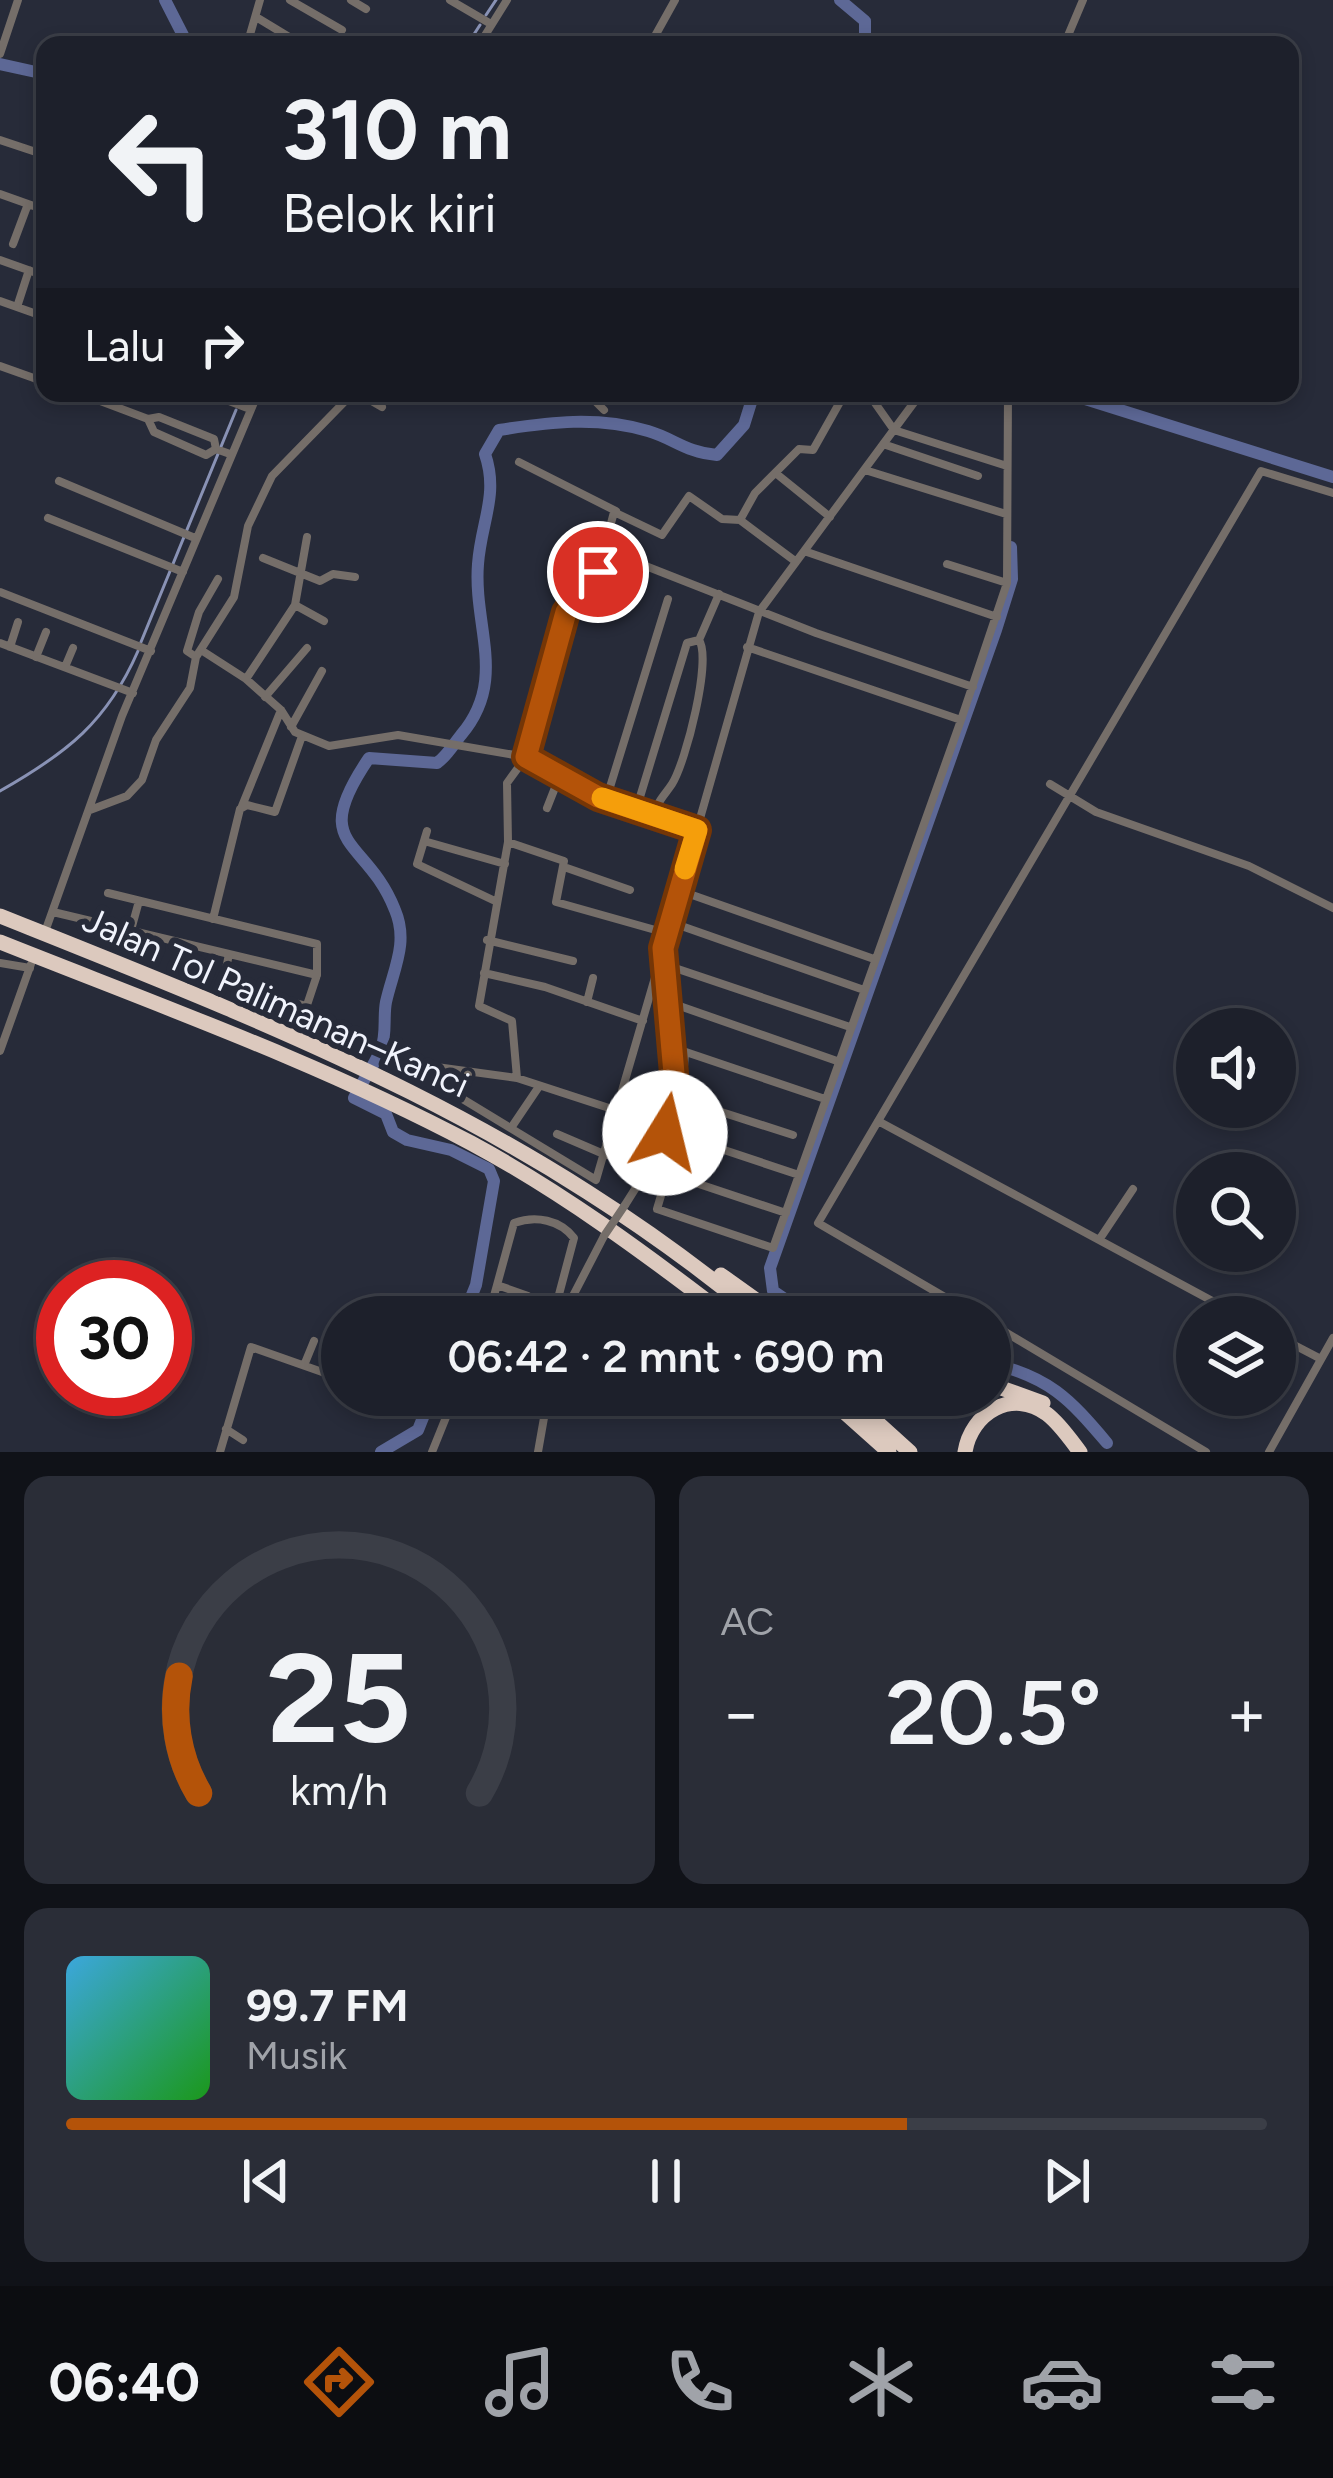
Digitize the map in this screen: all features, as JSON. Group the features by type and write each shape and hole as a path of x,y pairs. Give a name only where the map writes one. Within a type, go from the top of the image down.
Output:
{"highway":[{"name":"Jalan Tol Palimanan–Kanci","path":"0,916 391,1078 487,1129 643,1226 732,1296"},
{"name":"Jalan Tol Palimanan–Kanci","path":"0,942 382,1099 570,1202 699,1296"},
{"path":"218,1028 226,1007"},
{"path":"643,1226 748,1296"},
{"path":"1011,1391 1039,1400 1089,1452"},
{"path":"965,1452 970,1432 981,1418 998,1407 1022,1403 1045,1412 1080,1452"},
{"path":"849,1416 889,1452"},
{"path":"869,1416 910,1452"},
{"path":"874,1416 881,1427"}],"street":[{"path":"0,53 18,0"},
{"path":"250,36 260,0"},
{"path":"290,0 342,30"},
{"path":"351,0 366,9"},
{"path":"450,0 491,24"},
{"path":"484,36 507,0"},
{"path":"655,36 675,0"},
{"path":"1068,36 1083,0"},
{"path":"256,17 287,36"},
{"path":"0,140 36,152"},
{"path":"0,194 36,207"},
{"path":"14,244 28,204"},
{"path":"0,260 36,273"},
{"path":"17,307 29,270"},
{"path":"0,302 36,314"},
{"path":"0,366 36,379"},
{"path":"103,402 148,419 164,438 208,456 222,451"},
{"path":"232,402 250,409"},
{"path":"46,929 90,810 126,690 222,451 254,402"},
{"path":"90,810 127,796 142,780 156,740 191,686 199,653 234,597 248,526 272,476 346,402"},
{"path":"372,402 382,407"},
{"path":"596,402 604,410"},
{"path":"740,520 755,493 778,476 799,449 813,450 840,402"},
{"path":"874,402 894,430 1007,466"},
{"path":"108,892 317,944 316,975 306,1008 314,1023 406,1064 593,1179 600,1177 759,611 914,402"},
{"path":"685,1053 679,1135 657,1210 770,1249 1007,583 1008,402"},
{"path":"148,419 159,417 214,439 222,451"},
{"path":"884,444 978,476"},
{"path":"519,462 662,535 689,496 722,519 740,520 795,561"},
{"path":"864,470 1006,514"},
{"path":"943,1296 818,1223 1261,471 1333,493"},
{"path":"778,476 830,517"},
{"path":"59,481 189,536"},
{"path":"517,1078 512,1021 479,1010 508,842 507,783 526,757 566,612 595,577 616,511"},
{"path":"48,518 176,569"},
{"path":"246,679 295,605 308,537"},
{"path":"605,550 973,687"},
{"path":"804,550 997,617"},
{"path":"262,558 320,581 333,574 356,577"},
{"path":"946,564 1007,583"},
{"path":"218,579 187,651 246,679 302,736 334,747 391,735 526,757 606,800 697,830"},
{"path":"0,592 145,648"},
{"path":"654,815 660,795 675,777 704,671 699,640 718,594"},
{"path":"606,800 668,599"},
{"path":"295,605 324,621"},
{"path":"18,622 5,645 126,690"},
{"path":"36,657 46,632"},
{"path":"636,810 687,643 699,640"},
{"path":"747,647 962,720"},
{"path":"65,667 73,648"},
{"path":"266,697 307,648"},
{"path":"291,727 322,670"},
{"path":"213,919 241,807 281,710"},
{"path":"241,807 275,812 302,736"},
{"path":"547,808 560,775"},
{"path":"1050,784 1096,812 1249,866 1333,908"},
{"path":"495,901 417,865 426,836 505,864"},
{"path":"508,842 563,860 556,902 667,933"},
{"path":"564,867 630,890"},
{"path":"678,890 874,959"},
{"path":"131,930 139,901"},
{"path":"53,912 316,975"},
{"path":"670,922 864,990"},
{"path":"488,940 573,961"},
{"path":"569,1296 665,1133 675,1085 663,948"},
{"path":"229,954 225,985 306,1008"},
{"path":"0,963 30,966 0,1052"},
{"path":"666,965 850,1027"},
{"path":"484,973 643,1021"},
{"path":"587,1002 593,978"},
{"path":"671,1003 837,1061"},
{"path":"674,1048 825,1100"},
{"path":"406,1064 517,1078 658,1124"},
{"path":"512,1128 538,1088"},
{"path":"684,1100 793,1135"},
{"path":"878,1121 1203,1296"},
{"path":"557,1134 607,1155"},
{"path":"679,1135 799,1175"},
{"path":"669,1174 786,1213"},
{"path":"1099,1240 1133,1190"},
{"path":"494,1296 514,1223 534,1219 558,1224 574,1238 562,1296"},
{"path":"497,1285 528,1296"},
{"path":"1011,1336 1207,1452"},
{"path":"1269,1452 1333,1337"},
{"path":"304,1364 314,1341"},
{"path":"1296,1346 1321,1359"},
{"path":"220,1452 251,1347 321,1371"},
{"path":"432,1452 447,1416"},
{"path":"538,1452 544,1416"},
{"path":"226,1429 243,1439"}],"waterway":[{"path":"165,0 183,36"},
{"path":"486,15 496,0"},
{"path":"840,0 865,21 865,36"},
{"path":"473,36 480,25"},
{"path":"0,64 36,72"},
{"path":"472,1296 494,1181 489,1169 451,1150 407,1140 393,1132 386,1114 354,1098 383,1043 400,934 383,886 342,827 343,810 369,758 437,763 475,714 486,673 478,587 490,496 485,454 499,430 610,423 717,455 744,425 751,402"},
{"path":"1095,402 1333,477"},
{"path":"141,642 236,410"},
{"path":"780,1296 773,1291 770,1268 996,630 1012,579 1011,547"},
{"path":"0,791 82,733 113,697 138,651"},
{"path":"1011,1370 1056,1391 1107,1443"},
{"path":"381,1452 418,1430 424,1416"}],"slow traffic":[{"path":"602,798 697,830 685,869"}],"route":[{"path":"598,572 566,612 526,757 598,797 697,830 663,948 675,1085 665,1133"}]}
